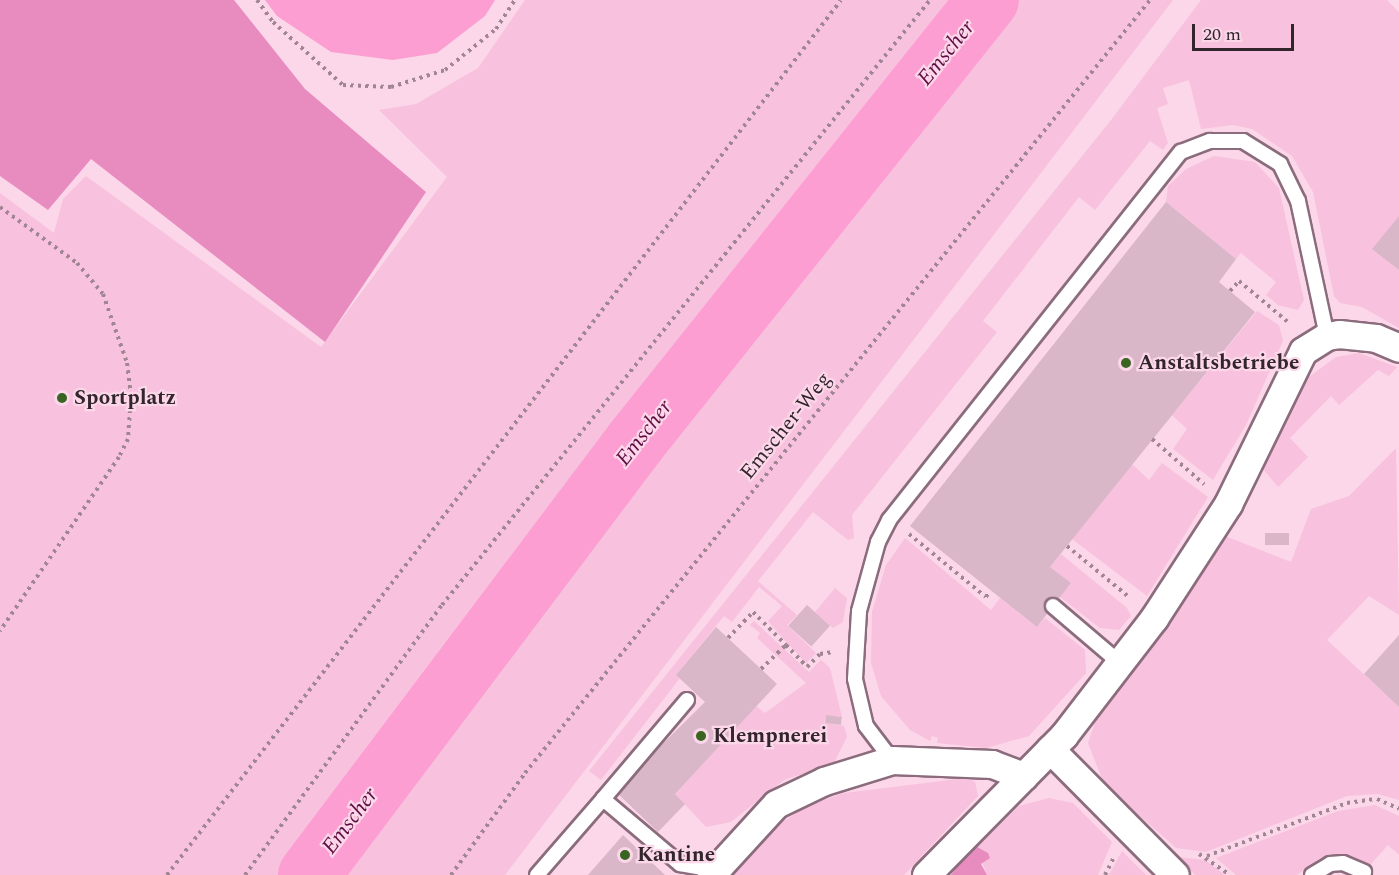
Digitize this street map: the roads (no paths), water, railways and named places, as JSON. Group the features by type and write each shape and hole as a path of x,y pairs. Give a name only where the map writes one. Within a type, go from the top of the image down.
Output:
{"street":[{"path":"926,875 1050,748 1154,618 1228,504 1294,363 1320,339 1365,335 1399,348"},
{"path":"1050,748 1175,875"},
{"path":"713,872 751,828 789,795 892,760 992,764 1024,776"}],"lane":[{"path":"892,760 866,726 856,686 855,649 869,563 889,520 1169,164 1194,145 1242,141 1280,164 1298,201 1320,339"},
{"path":"1053,606 1120,663"},
{"path":"537,875 687,700"},
{"path":"603,799 680,864 713,872"},
{"path":"1312,875 1330,864 1343,863 1365,872"}],"waterway":[{"name":"Emscher","path":"309,875 636,441 988,0"}],"place":[{"name":"Anstaltsbetriebe","path":"1126,363"},
{"name":"Sportplatz","path":"62,398"},
{"name":"Klempnerei","path":"701,736"},
{"name":"Kantine","path":"625,855"}]}
